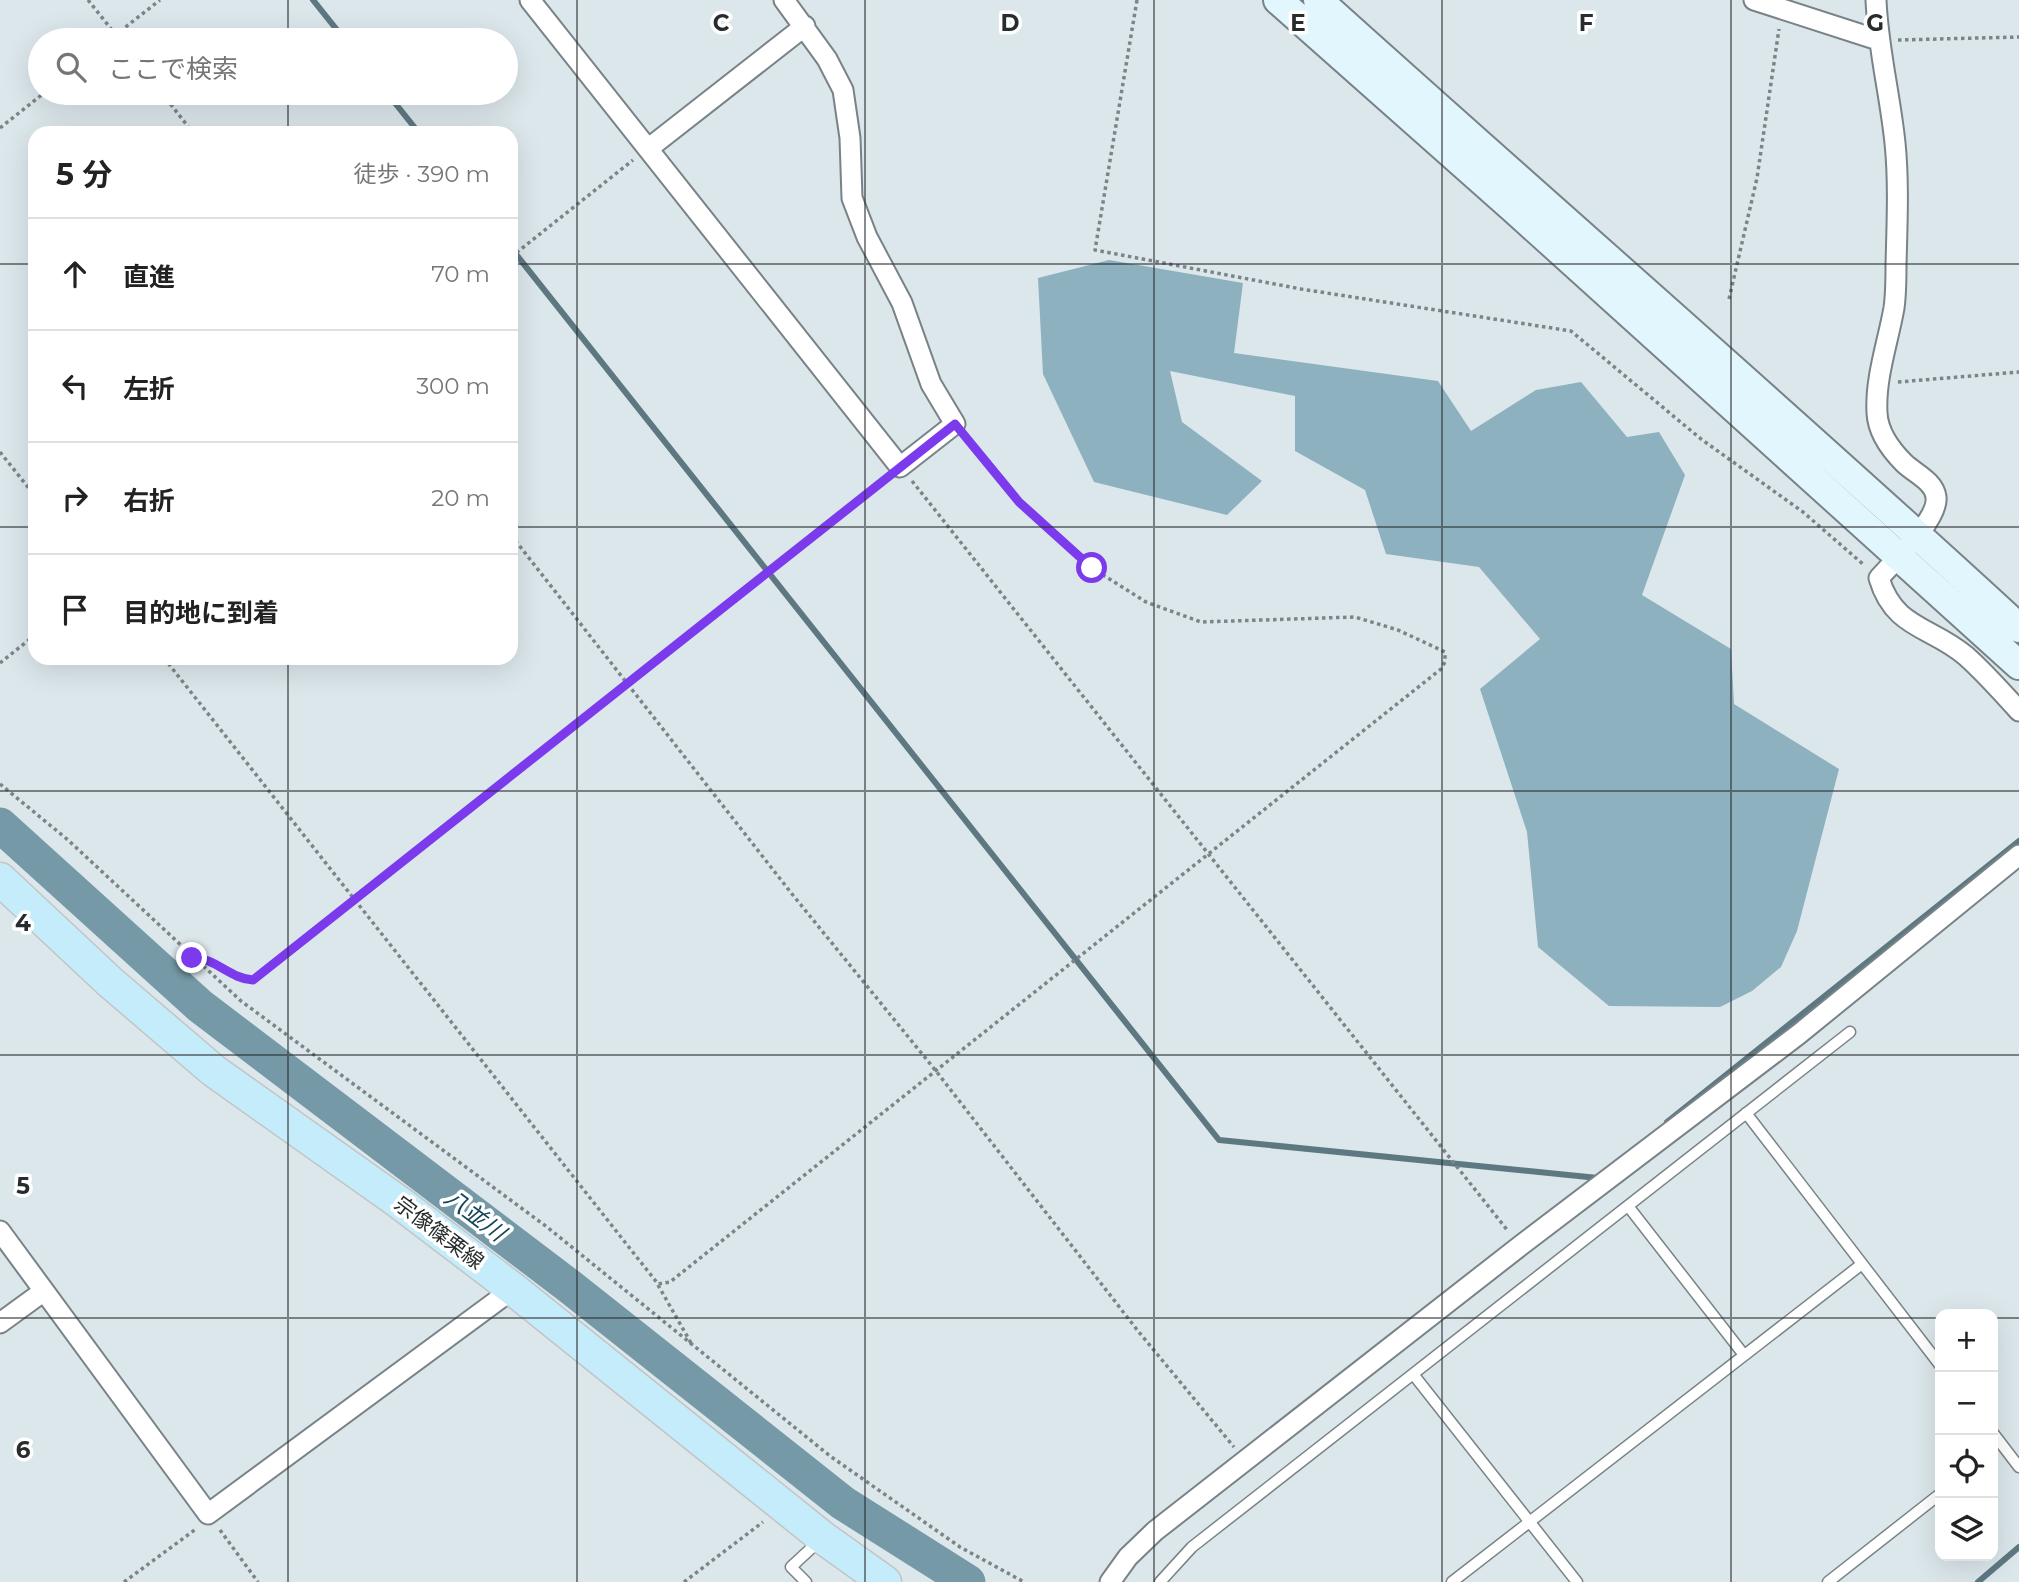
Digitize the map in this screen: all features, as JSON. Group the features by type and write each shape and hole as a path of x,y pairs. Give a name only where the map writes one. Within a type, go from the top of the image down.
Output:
{"main road":[{"name":"宗像篠栗線","path":"5,891 214,1071 400,1203 513,1289 822,1537 885,1582"}],"street":[{"path":"530,0 900,467 955,424 932,384 902,303 867,237 852,198 850,138 842,90 827,59 784,0"},
{"path":"1278,0 2019,665"},
{"path":"1318,0 2019,628"},
{"path":"1754,0 1878,40"},
{"path":"1876,0 1878,40 1895,144 1896,253 1895,304 1879,384 1877,413 1881,433 1904,464 1932,486 1936,497 1934,511 1879,578 1885,598 1902,617 1964,654 2019,711"},
{"path":"649,148 804,26"},
{"path":"1110,1582 1128,1557 1155,1531 1520,1246 1799,1034 2019,855"},
{"path":"0,1231 208,1514 513,1289"},
{"path":"0,1323 44,1291"}],"lane":[{"path":"1160,1582 1192,1547 1850,1032"},
{"path":"1746,1113 1935,1359"},
{"path":"1628,1206 1744,1355"},
{"path":"1452,1582 1862,1264"},
{"path":"1413,1374 1577,1582"},
{"path":"1994,1435 2019,1467"},
{"path":"1998,1449 2002,1445"},
{"path":"1828,1582 1935,1498"},
{"path":"800,1580 792,1567 822,1537"}],"path":[{"path":"88,0 110,28"},
{"path":"125,28 160,0"},
{"path":"1137,0 1095,250 1301,289 1572,331 1701,439 1803,512 1879,578"},
{"path":"1729,299 1757,178 1767,99 1783,10"},
{"path":"1878,40 2019,37"},
{"path":"0,128 29,105"},
{"path":"171,105 188,126"},
{"path":"518,251 649,148"},
{"path":"1879,384 2019,372"},
{"path":"657,1284 670,1282 1441,669 1446,662 1445,652 1398,630 1355,617 1201,622 1146,602 1092,568 1019,502 955,424"},
{"path":"0,452 28,487"},
{"path":"192,958 202,958 241,979 253,980 900,467 1520,1246"},
{"path":"518,544 792,894 936,1071 1138,1331 1245,1461"},
{"path":"0,663 28,641"},
{"path":"169,665 657,1284 692,1344"},
{"path":"0,785 68,840 240,1001 547,1227 830,1456 960,1547 1024,1582"},
{"path":"684,1582 784,1507"},
{"path":"124,1582 204,1524 208,1514"},
{"path":"208,1514 258,1582"}],"shaded area":[{"path":"1109,260 1243,283 1234,353 1438,381 1471,431 1536,390 1581,382 1627,437 1659,432 1685,475 1642,595 1731,649 1734,704 1839,769 1797,931 1781,967 1752,991 1720,1007 1609,1006 1538,947 1527,832 1480,689 1540,639 1479,567 1386,554 1365,490 1295,451 1295,396 1170,371 1182,422 1262,481 1227,515 1094,482 1043,374 1038,278"}],"waterway":[{"path":"313,0 335,28"},
{"path":"397,105 413,126"},
{"path":"518,257 1219,1140 1598,1178 1601,1175"},
{"name":"八並川","path":"0,825 200,1006 569,1286 843,1503 968,1582"},
{"path":"1667,1122 2019,841"},
{"path":"1978,1582 2019,1547"}],"route":[{"path":"192,958 202,958 241,979 253,980 955,424 1019,502 1092,568"}]}
